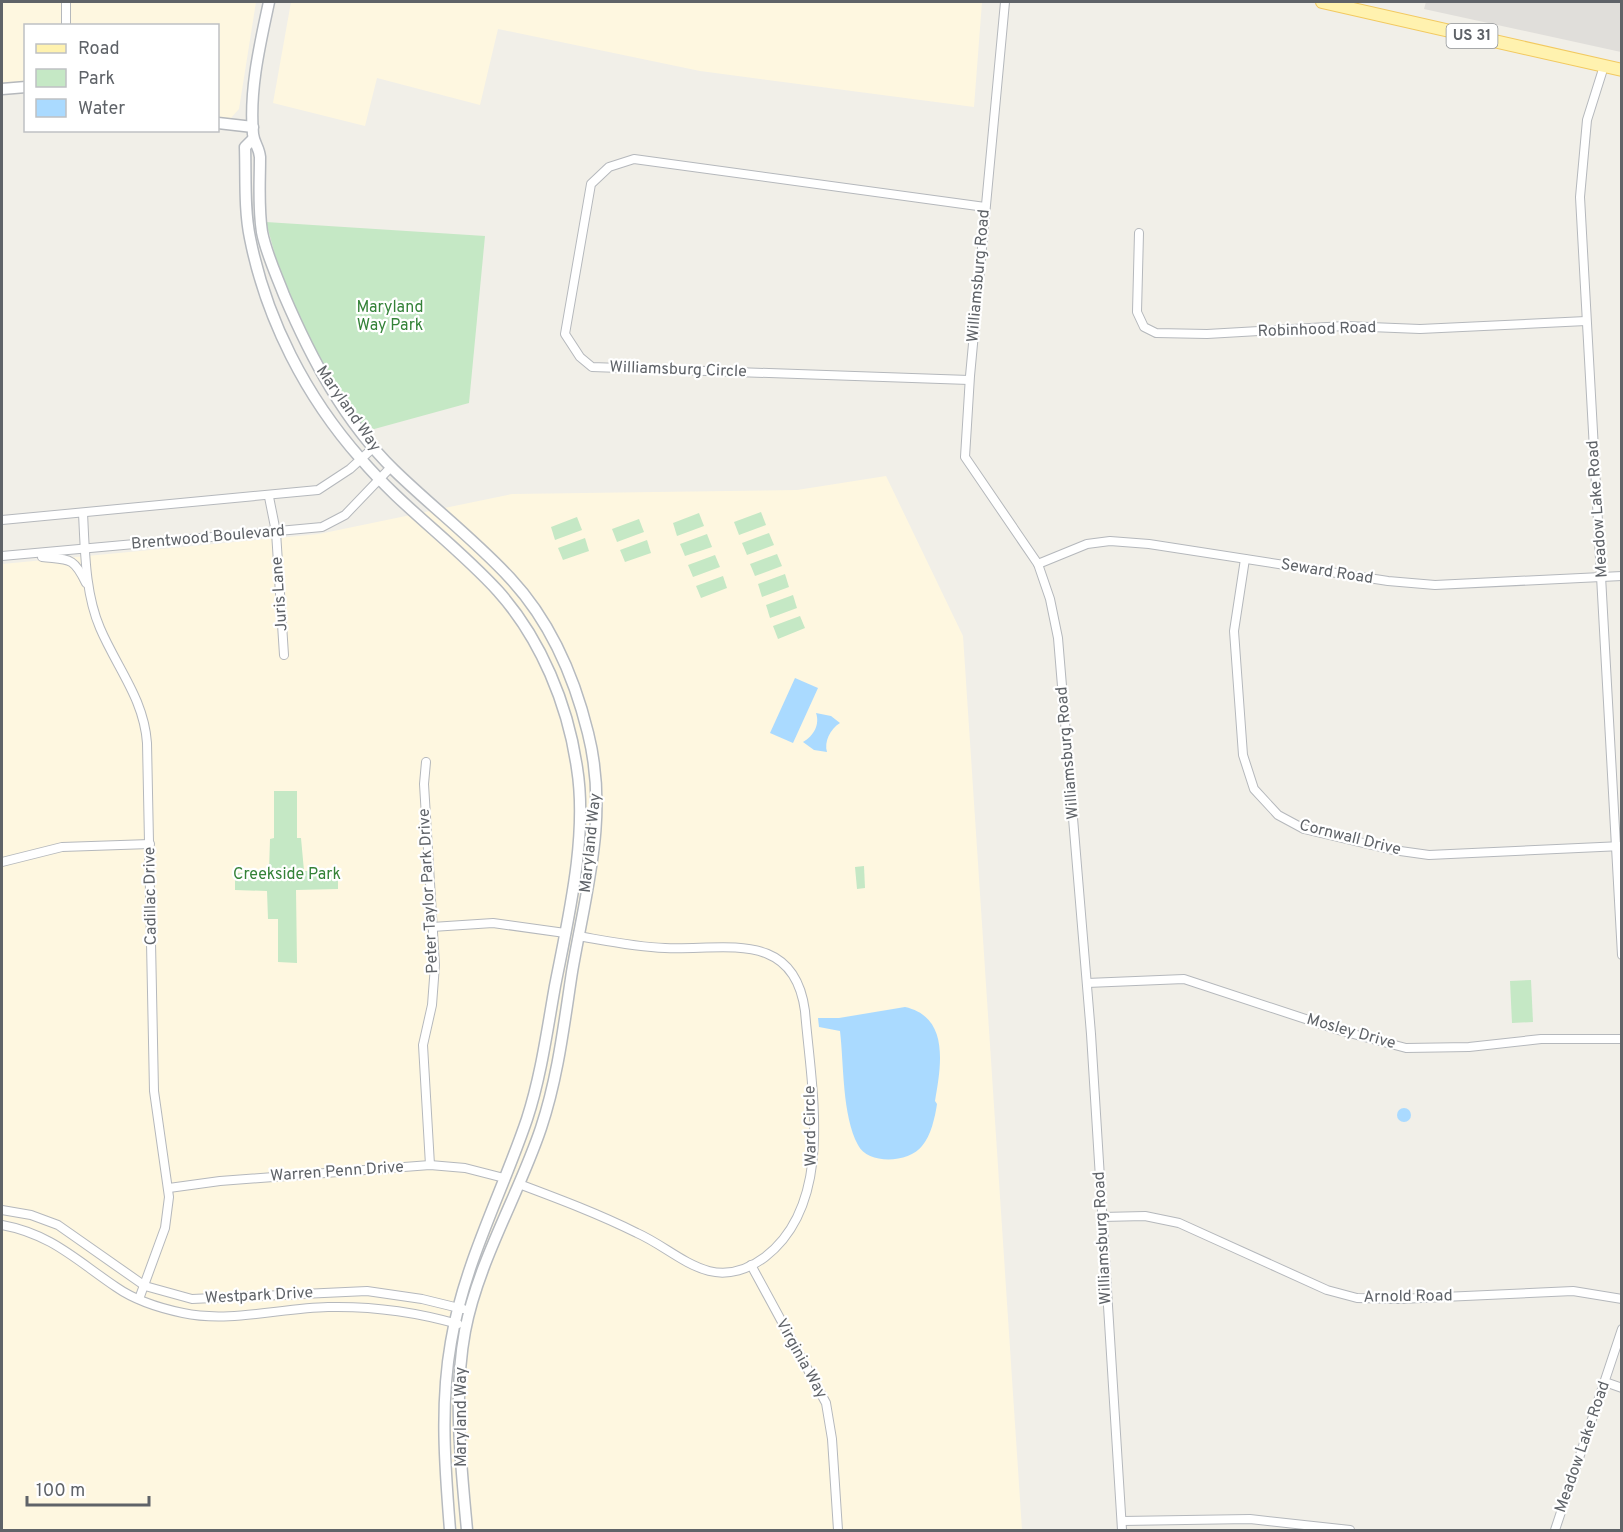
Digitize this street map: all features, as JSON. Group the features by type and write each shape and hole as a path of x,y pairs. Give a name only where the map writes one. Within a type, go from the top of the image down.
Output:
{"main road":[{"name":"Maryland Way","path":"268,2 256,66 253,139 260,149 259,210 262,235 281,287 307,348 341,405 372,448 502,569 550,632 567,667 580,702 593,753 599,801 592,869 578,936 552,1091 541,1131 491,1252 472,1311 460,1324 446,1374 444,1430 450,1530"},
{"name":"US 31","path":"1322,2 1622,70"},
{"path":"2,88 24,87"},
{"path":"219,123 253,127"},
{"name":"Maryland Way","path":"253,139 245,147 246,210 249,236 264,294 290,354 324,413 361,459 488,581 522,622 544,661 566,714 578,769 580,801 575,864 565,933 538,1079 526,1121 474,1257 460,1308 459,1396 467,1529"},
{"path":"264,294 281,287"},
{"path":"488,581 502,569"},
{"path":"533,642 550,632"},
{"path":"580,801 599,801"},
{"path":"565,933 578,936"},
{"path":"504,1178 519,1184"},
{"path":"449,1515 467,1529"}],"street":[{"path":"66,2 66,24"},
{"name":"Williamsburg Road","path":"1005,2 969,380 965,457 1038,564 1050,598 1058,638 1087,983 1122,1530"},
{"name":"Meadow Lake Road","path":"1604,66 1587,120 1581,165 1580,197 1618,846 1622,955"},
{"name":"Williamsburg Circle","path":"969,380 592,367 580,357 565,334 591,184 609,167 634,159 985,207"},
{"name":"Robinhood Road","path":"1138,233 1137,312 1144,327 1156,333 1207,334 1345,326 1420,329 1586,321"},
{"path":"2,520 269,497 318,490 361,459 372,448"},
{"name":"Brentwood Boulevard","path":"2,556 322,527 345,515 391,467"},
{"name":"Juris Lane","path":"269,497 276,532 285,655"},
{"name":"Cadillac Drive","path":"83,513 90,591 100,628 138,699 144,717 147,743 154,1091 169,1188 168,1220 139,1299"},
{"name":"Seward Road","path":"1038,564 1087,544 1110,541 1149,544 1388,581 1435,585 1622,576"},
{"path":"32,554 70,560 79,568 90,591"},
{"name":"Cornwall Drive","path":"1245,559 1237,601 1234,641 1243,755 1254,789 1278,815 1304,829 1400,851 1429,855 1618,846"},
{"name":"Peter Taylor Park Drive","path":"426,762 423,784 435,965 432,1005 423,1045 430,1165"},
{"path":"2,862 57,847 150,844"},
{"path":"432,927 493,923 565,933"},
{"name":"Ward Circle","path":"519,1184 638,1233 697,1267 723,1273 751,1265 773,1250 790,1228 800,1209 812,1173 814,1138 804,1003 796,982 789,972 771,956 746,947 663,948 578,936"},
{"name":"Mosley Drive","path":"1087,983 1184,979 1342,1031 1406,1048 1469,1047 1541,1039 1622,1039"},
{"name":"Warren Penn Drive","path":"169,1188 220,1181 430,1165 465,1168 504,1178"},
{"name":"Westpark Drive","path":"2,1209 31,1215 58,1225 145,1286 192,1299 367,1291 422,1299 472,1311"},
{"name":"Arnold Road","path":"1102,1217 1149,1216 1179,1223 1327,1290 1357,1298 1400,1299 1573,1291 1622,1299"},
{"name":"Westpark Drive","path":"2,1225 33,1233 55,1242 117,1288 156,1307 187,1314 229,1315 327,1307 366,1308 420,1315 460,1324"},
{"name":"Virginia Way","path":"751,1265 826,1403 832,1439 838,1530"},
{"path":"228,1299 229,1315"},
{"name":"Meadow Lake Road","path":"1555,1530 1622,1329"},
{"path":"1605,1382 1622,1388"},
{"path":"1122,1521 1250,1519 1350,1530"}],"shaded area":[{"path":"2,2 256,2 239,109 231,118 219,119 219,24 24,24 24,81 2,83"},
{"path":"291,2 982,2 974,107 700,71 498,29 480,105 377,78 365,126 273,103"},
{"path":"1426,2 1621,2 1621,52 1424,9"},
{"path":"886,476 963,636 1022,1530 2,1530 2,564 319,534 512,494 797,490"}],"green space":[{"name":"Maryland Way Park","path":"266,222 485,236 469,403 367,431 322,373 288,302"},
{"path":"761,512 766,525 739,535 734,522"},
{"path":"699,513 704,526 677,536 673,523"},
{"path":"577,517 582,530 555,540 551,527"},
{"path":"639,519 644,532 617,542 612,529"},
{"path":"769,533 774,545 747,555 742,543"},
{"path":"707,534 712,547 685,556 680,544"},
{"path":"585,538 589,551 563,560 558,548"},
{"path":"647,540 651,553 625,562 620,550"},
{"path":"777,554 782,566 755,576 750,564"},
{"path":"715,555 720,567 693,577 688,565"},
{"path":"785,574 789,587 762,597 758,584"},
{"path":"723,576 727,588 701,598 696,586"},
{"path":"793,595 797,608 770,618 766,605"},
{"path":"800,616 805,628 778,639 773,626"},
{"name":"Creekside Park","path":"274,791 297,791 297,838 301,838 304,871 338,871 338,889 296,890 297,963 278,962 278,919 268,919 267,891 235,890 235,873 269,872 270,839 274,838"},
{"path":"864,866 865,888 857,889 855,867"},
{"path":"1531,980 1533,1022 1512,1023 1510,981"}],"water":[{"path":"795,678 818,688 793,743 770,733"},
{"path":"816,713 831,716 840,723 829,736 826,744 827,752 814,750 803,742 815,729"},
{"path":"905,1007 919,1012 930,1021 936,1032 940,1059 935,1101 937,1104 928,1137 916,1152 899,1158 879,1159 863,1151 853,1133 844,1090 840,1031 819,1027 818,1018 839,1018"},
{"path":"1404,1108 1409,1110 1411,1115 1409,1120 1404,1122 1399,1120 1397,1115 1399,1110"}]}
